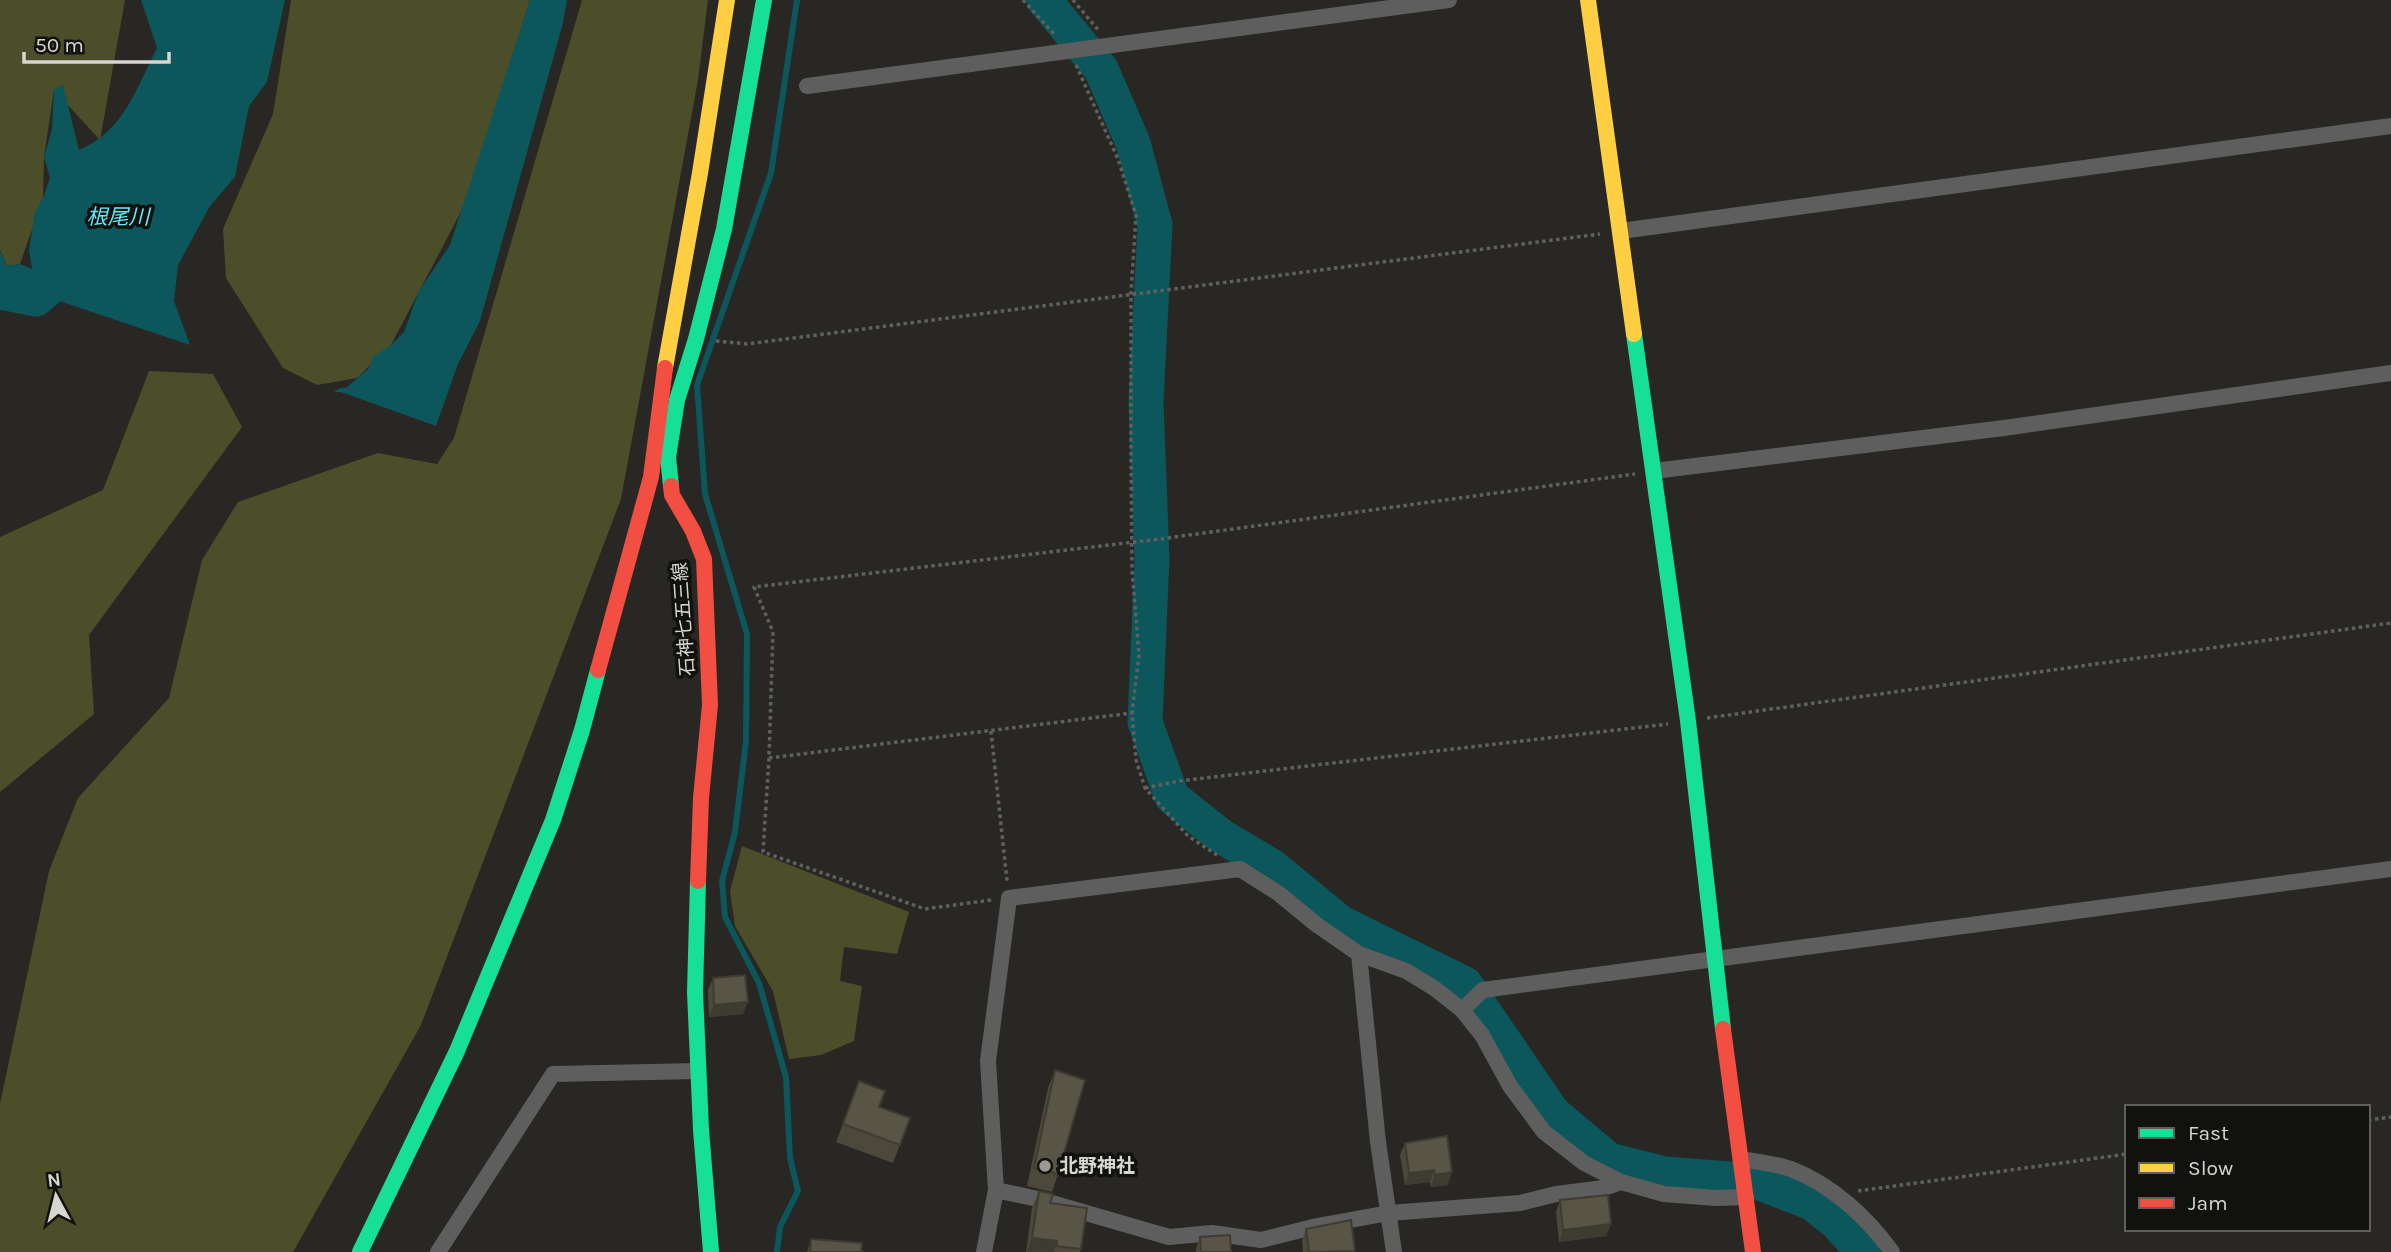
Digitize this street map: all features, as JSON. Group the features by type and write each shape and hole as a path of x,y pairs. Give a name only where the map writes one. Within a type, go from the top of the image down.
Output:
{"street":[{"path":"360,1252 457,1051 553,820 582,730 651,477 667,356 727,0"},
{"name":"石神七五三線","path":"711,1252 695,992 701,798 710,705 704,559 673,495 668,457 677,400 696,339 724,229 764,0"},
{"path":"807,86 1449,0"},
{"path":"1588,0 1688,721 1714,960 1753,1252"},
{"path":"1620,231 2391,126"},
{"path":"1654,471 2004,428 2391,373"},
{"path":"984,1252 996,1190 988,1061 1009,898 1240,869 1278,893 1317,925 1359,954 1406,971 1464,1008 1510,1086 1544,1132 1584,1163 1620,1182 1664,1194 1716,1198 1746,1196"},
{"path":"1464,1008 1483,990 2391,869"},
{"path":"1359,954 1378,1142 1394,1252"},
{"path":"438,1252 553,1073 698,1071"},
{"path":"1742,1159 1791,1169 1837,1194 1877,1231 1892,1252"},
{"path":"996,1190 1038,1199 1169,1237 1212,1233 1261,1240 1317,1226 1389,1213 1520,1203 1556,1194 1604,1188 1620,1182"}],"path":[{"path":"1023,0 1070,52 1118,159 1136,215 1131,293 1132,569 1139,655 1132,713 1136,760 1145,788 1188,836 1240,869"},
{"path":"1073,0 1111,46"},
{"path":"696,339 747,344 1620,231"},
{"path":"991,731 1009,898 925,909 763,852 773,632 754,587 1133,542 1654,471"},
{"path":"1145,788 1179,781 1688,721 2391,623"},
{"path":"769,758 1132,713"},
{"path":"2370,1121 2391,1117"},
{"path":"1837,1194 2125,1154"}],"green space":[{"path":"0,0 125,0 100,140 54,90 44,157 43,198 20,264 7,266 0,250"},
{"path":"291,0 530,0 465,204 391,345 357,378 317,385 283,368 226,278 223,229 273,114"},
{"path":"582,0 708,0 698,80 621,499 421,1025 293,1252 0,1252 0,1104 49,871 78,798 169,698 202,560 238,502 378,453 437,464 454,438"},
{"path":"149,371 213,374 242,427 89,635 94,714 0,792 0,537 103,490"},
{"path":"742,846 909,912 897,954 844,947 840,981 862,986 854,1041 821,1055 789,1059 773,991 735,926 730,891"}],"water":[{"name":"根尾川","path":"141,0 285,0 267,82 249,106 235,177 210,206 178,265 174,301 190,345 0,281 0,251 7,266 20,264 32,269 29,250 35,212 50,178 44,157 52,129 54,89 63,85 79,150 107,132 127,107 157,48"},
{"path":"530,0 567,0 563,23 480,321 458,364 436,426 341,392 334,392 346,388 368,369 374,356 404,332 419,291 450,245"}],"building":[{"path":"745,975 748,1002 714,1005 713,978"},
{"name":"北野神社","path":"1055,1070 1085,1080 1058,1174 1034,1168"},
{"path":"859,1081 885,1091 879,1107 910,1118 900,1145 843,1124"},
{"path":"1447,1136 1452,1172 1435,1175 1434,1170 1409,1173 1405,1143"},
{"path":"1039,1191 1053,1194 1050,1203 1087,1208 1081,1249 1057,1246 1057,1241 1032,1238"},
{"path":"1608,1195 1611,1224 1563,1230 1560,1200"},
{"path":"1351,1220 1355,1251 1309,1252 1306,1229"},
{"path":"1230,1235 1231,1252 1201,1252 1200,1237"},
{"path":"811,1239 862,1243 861,1251 864,1252 810,1252"}],"waterway":[{"path":"777,1252 780,1227 798,1191 790,1158 786,1077 759,983 725,917 722,881 735,832 746,741 747,634 705,494 697,385 771,173 797,0"},
{"path":"1044,0 1101,69 1133,143 1155,225 1146,402 1152,558 1145,722 1172,797 1221,836 1273,867 1341,923 1465,984 1553,1113 1609,1160 1665,1174 1755,1181 1812,1203 1837,1223 1863,1252"},
{"name":"根尾川","path":"0,292 36,299 78,264"}],"traffic: fast":[{"path":"671,486 668,457 677,400 696,339 724,229 764,0"},
{"path":"1634,334 1688,721 1723,1029"},
{"path":"360,1252 457,1051 553,820 598,670"},
{"path":"698,881 695,992 701,1130 711,1252"}],"traffic: slow":[{"path":"665,368 700,173 727,0"},
{"path":"1588,0 1634,334"}],"traffic: jam":[{"path":"598,670 651,477 665,368"},
{"path":"671,486 672,495 693,531 704,559 710,705 701,798 698,881"},
{"path":"1723,1029 1753,1252"}],"place":[{"name":"北野神社","path":"1045,1166"}]}
